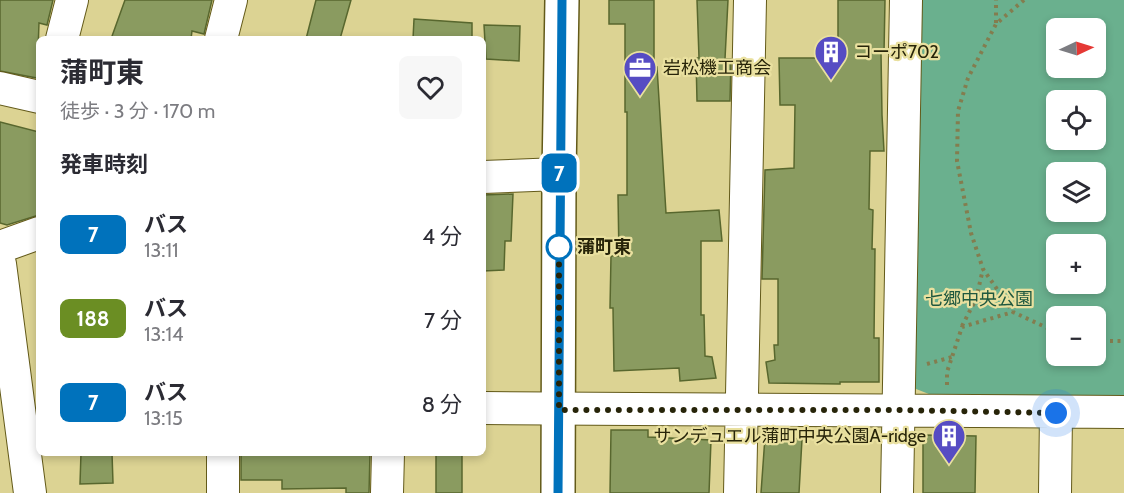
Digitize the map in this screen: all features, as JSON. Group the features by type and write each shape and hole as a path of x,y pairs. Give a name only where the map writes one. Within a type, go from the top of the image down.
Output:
{"main road":[{"path":"558,493 562,0"}],"street":[{"path":"63,36 72,0"},
{"path":"222,36 231,0"},
{"path":"740,493 750,0"},
{"path":"897,493 906,0"},
{"path":"0,88 36,96"},
{"path":"486,177 559,174"},
{"path":"0,247 36,233"},
{"path":"0,264 18,386 30,493"},
{"path":"486,408 1124,412"},
{"path":"1055,493 1056,413"},
{"path":"223,456 223,493"},
{"path":"387,493 388,456"}],"path":[{"path":"996,0 996,24"},
{"path":"1024,0 996,24 968,78 958,111 957,162 971,233 983,269 1013,312 1046,327"},
{"path":"947,390 947,372 962,327 976,299 983,269"},
{"path":"962,327 1013,312"},
{"path":"1106,341 1124,341"}],"green space":[{"name":"七郷中央公園","path":"906,0 1124,0 1124,396 934,396 911,387"}],"building":[{"path":"0,0 53,0 47,25 39,23 39,36 36,36 36,78 0,71"},
{"path":"125,0 212,0 204,34 192,31 191,36 112,36"},
{"path":"316,0 351,0 341,36 307,36"},
{"path":"609,0 654,0 654,67 657,67 666,213 719,210 722,241 701,241 701,315 704,315 705,356 712,357 716,378 680,381 679,368 614,371 613,308 610,308 611,256 619,256 618,195 627,195 627,112 625,112 625,24 609,24"},
{"path":"697,0 728,0 725,59 731,59 730,101 697,101 696,58 699,58"},
{"path":"838,0 885,0 884,53 881,53 884,151 870,151 869,209 873,210 874,338 879,338 879,382 769,383 766,362 775,360 774,345 778,345 778,279 762,279 765,170 794,168 795,105 780,105 779,58 838,58"},
{"path":"414,19 472,23 472,36 413,36"},
{"path":"484,25 520,26 519,61 486,59"},
{"path":"0,122 36,131 36,216 7,225 0,223"},
{"path":"513,194 511,241 505,241 504,270 486,271 486,195"},
{"path":"611,430 648,430 648,437 711,440 709,493 610,493"},
{"name":"サンデュエル蒲町中央公園A-ridge","path":"923,435 976,436 975,493 923,493"},
{"path":"765,437 802,439 799,493 761,493"},
{"path":"81,456 112,456 113,483 80,484"},
{"path":"241,456 370,456 369,493 346,493 346,488 282,489 282,480 241,480"},
{"path":"436,456 462,456 462,493 436,493"}],"bus line":[{"name":"7","path":"558,493 562,0"}],"place":[{"name":"コーポ702","path":"831,81"},
{"name":"岩松機工商会","path":"640,97"},
{"name":"蒲町東","path":"559,247"},
{"name":"サンデュエル蒲町中央公園A-ridge","path":"949,465"}],"route":[{"path":"559,247 559,245 559,410 898,410 1056,413"}]}
